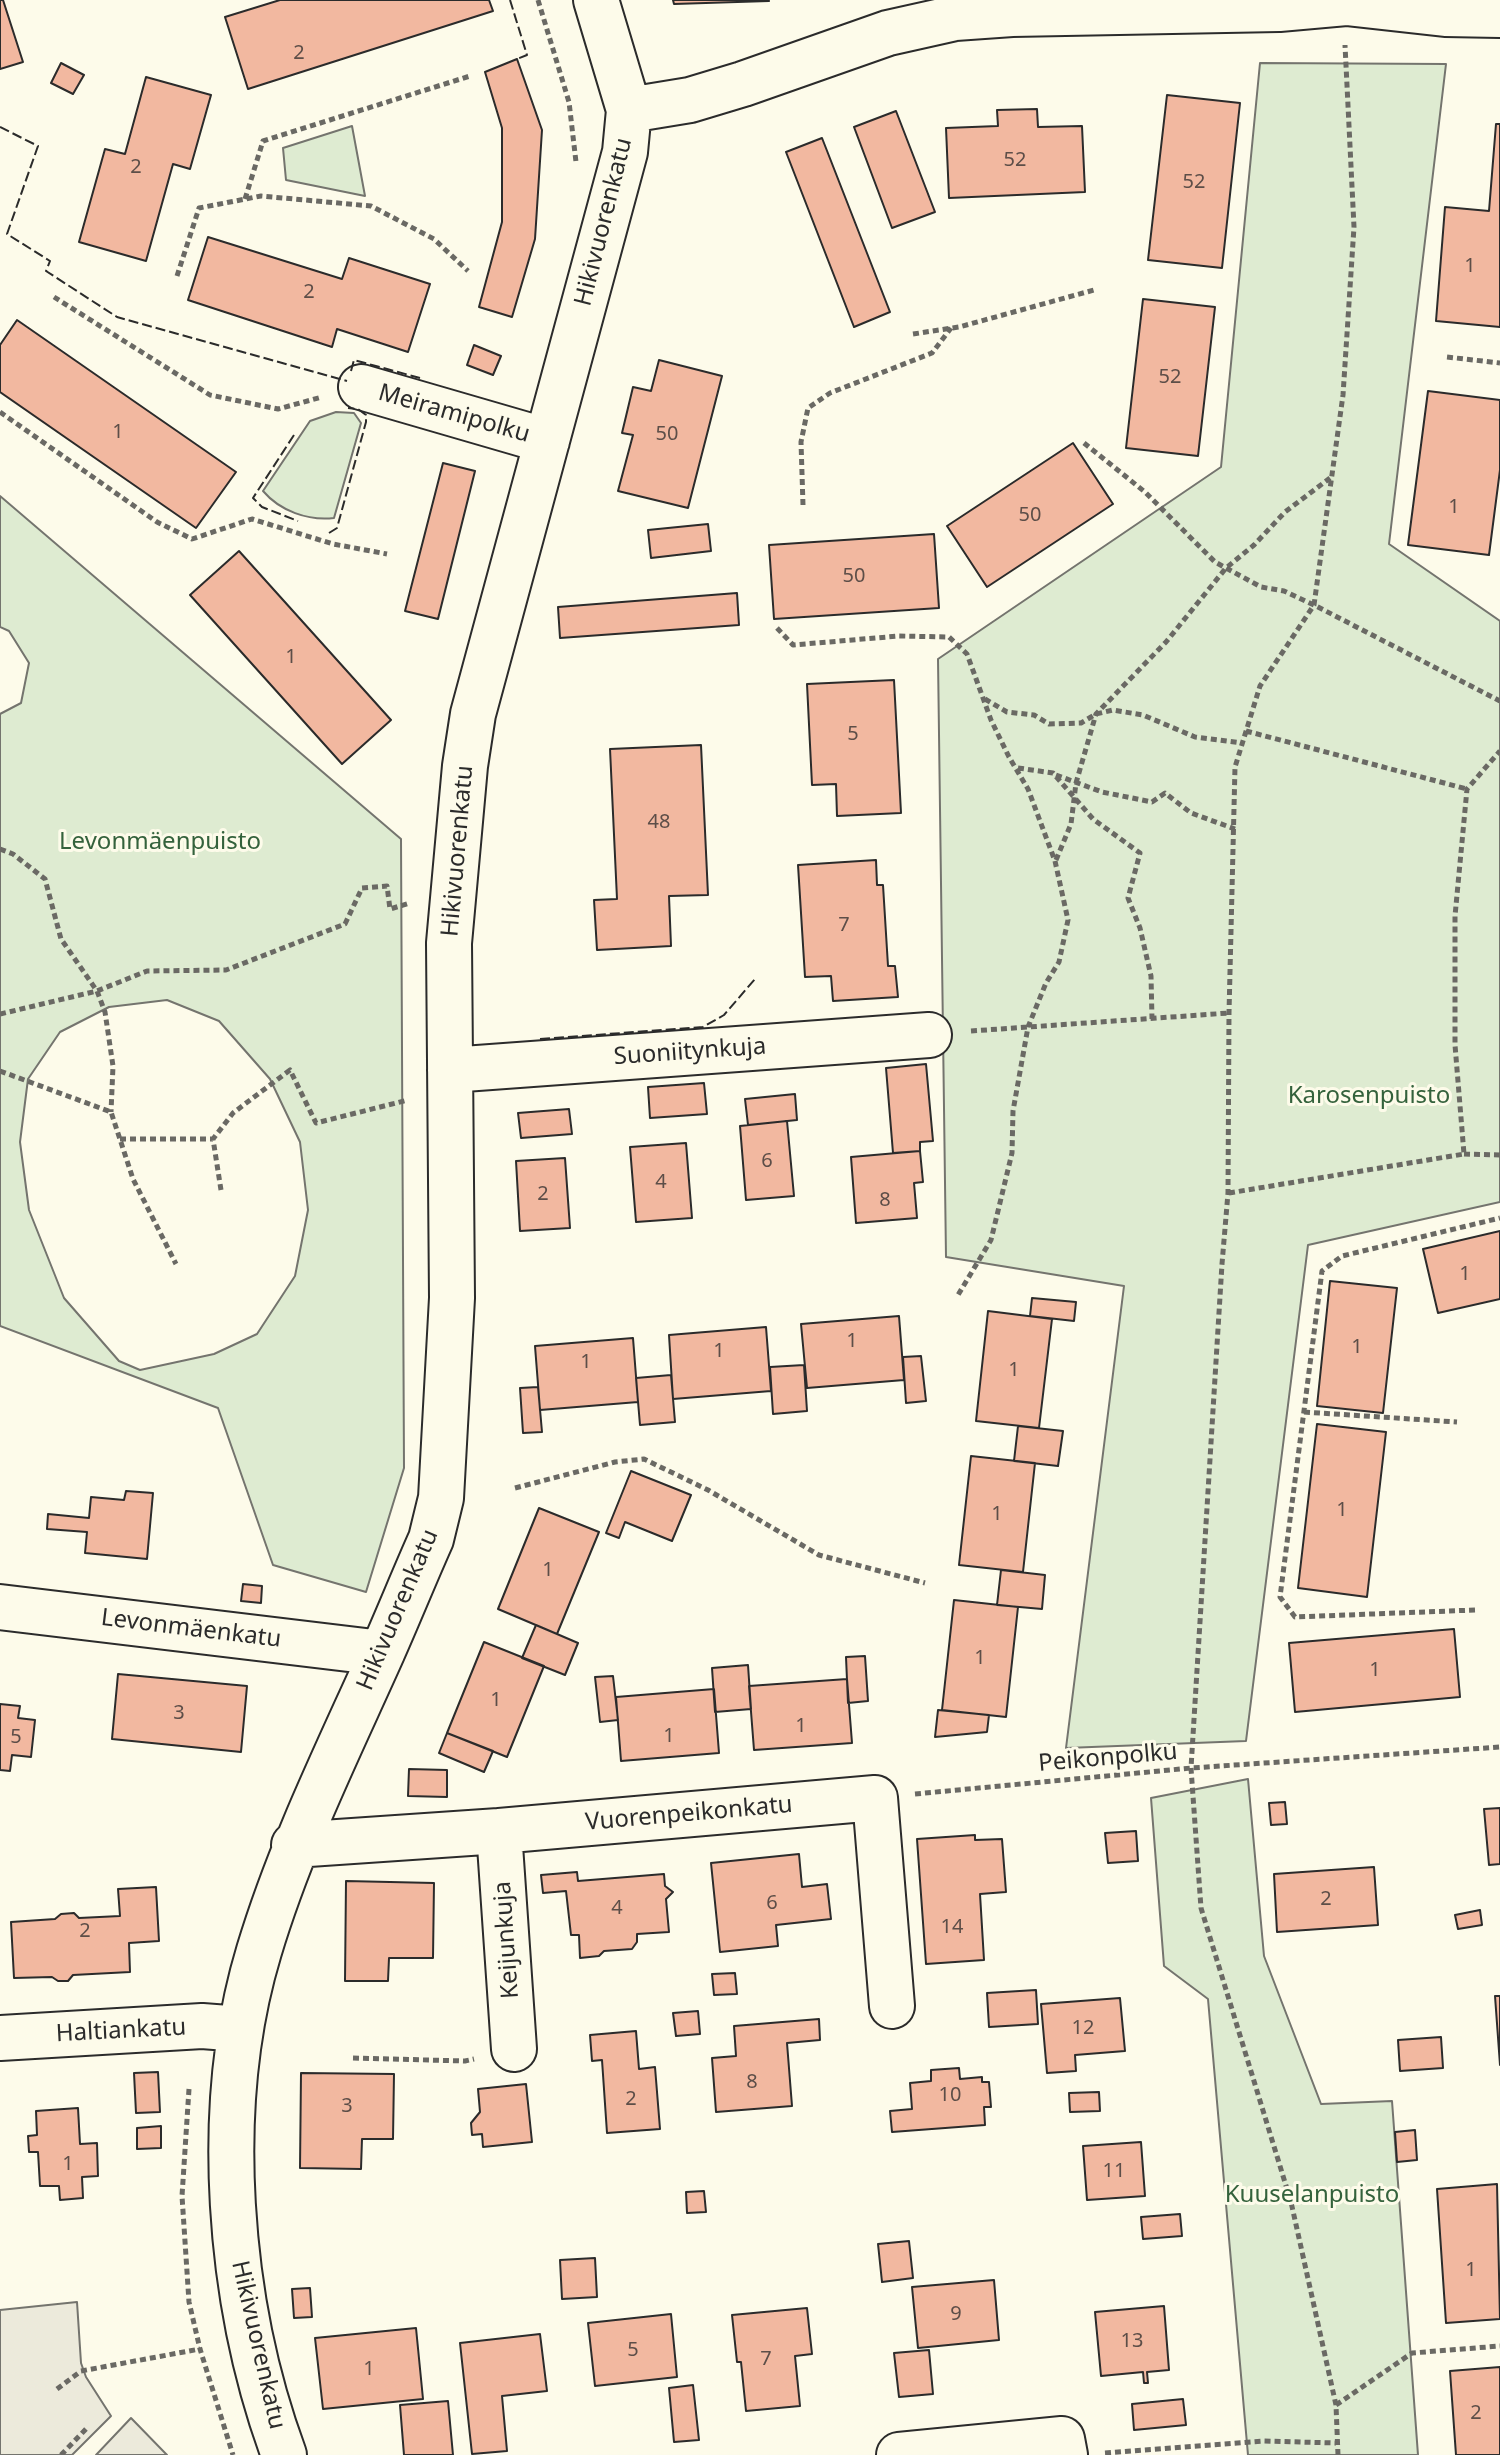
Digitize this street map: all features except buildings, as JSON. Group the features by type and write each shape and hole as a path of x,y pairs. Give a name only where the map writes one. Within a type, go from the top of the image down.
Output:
{"street":[{"path":"596,0 629,110"},
{"name":"Hikivuorenkatu","path":"284,2455 270,2417 241,2295 235,2239 233,2136 221,2028 258,1953 294,1845 431,1539 441,1498 452,1298 435,1084 458,828 473,714 625,152 629,110 690,100 888,33 955,18 1012,14 1279,9 1346,24 1445,14 1500,15"},
{"name":"Meiramipolku","path":"361,387 547,441"},
{"name":"Suoniitynkuja","path":"435,1084 929,1035"},
{"name":"Levonmäenkatu","path":"0,1607 382,1653"},
{"path":"875,1798 892,2006"},
{"name":"Vuorenpeikonkatu","path":"294,1845 499,1831 875,1798"},
{"name":"Keijunkuja","path":"499,1831 514,2049"},
{"name":"Haltiankatu","path":"0,2038 221,2028"},
{"path":"899,2455 1062,2439 1081,2454"}],"path":[{"path":"538,0 569,102 576,166"},
{"path":"1329,46 1346,24"},
{"path":"1346,24 1360,46"},
{"path":"1338,2455 1336,2405 1291,2202 1201,1908 1191,1768 1228,1193 1235,767 1260,686 1314,605 1343,395 1354,227 1346,24"},
{"path":"245,199 263,141 470,76"},
{"path":"177,276 199,208 261,196 371,206 434,239 468,271"},
{"path":"913,334 951,328 1094,290"},
{"path":"54,297 210,395 278,409 361,387"},
{"path":"803,505 801,442 808,408 830,393 932,353 951,328"},
{"path":"1447,357 1500,363"},
{"path":"0,412 157,522 192,539 252,519 333,544 387,554"},
{"path":"1084,443 1145,492 1206,556 1261,587 1284,591 1314,605 1500,701"},
{"path":"985,699 1007,712 1034,715 1049,724 1081,723 1096,714 1166,642 1226,568 1254,545 1285,512 1331,478"},
{"path":"777,628 793,645 899,636 949,637 967,654 991,720 1009,757 1018,768 1055,861 1068,920 1066,939 1059,962 1046,983 1028,1027 1013,1111 1012,1153 991,1240 958,1295"},
{"path":"1096,714 1113,710 1143,715 1195,737 1242,743"},
{"path":"1055,861 1071,824 1076,783 1096,714"},
{"path":"1246,731 1467,789"},
{"path":"1464,1154 1455,1045 1455,916 1467,789 1500,751"},
{"path":"1018,768 1053,773 1133,800 1152,802 1165,793 1191,813 1235,829"},
{"path":"1053,773 1093,819 1140,853 1128,898 1140,928 1151,976 1152,1019"},
{"path":"0,849 13,854 45,879 61,939 97,991 105,1012 113,1066 111,1112 133,1179 176,1264"},
{"path":"0,1014 97,991 147,971 226,970 345,924 362,888 387,886 390,909 415,902"},
{"path":"929,1035 1229,1013"},
{"path":"221,1190 213,1139 233,1113 290,1070 316,1123 435,1084"},
{"path":"0,1071 111,1112"},
{"path":"120,1139 213,1139"},
{"path":"1228,1193 1464,1154 1500,1155"},
{"path":"1475,1610 1295,1617 1280,1597 1322,1271 1342,1256 1500,1218"},
{"path":"1304,1412 1457,1422"},
{"path":"515,1488 615,1462 644,1459 708,1490 819,1555 925,1583"},
{"name":"Peikonpolku","path":"875,1798 1191,1768 1500,1747"},
{"path":"221,2028 189,2080 182,2196 189,2302 200,2349 233,2455"},
{"path":"353,2058 465,2061 514,2049"},
{"path":"1336,2405 1412,2353 1500,2346"},
{"path":"57,2389 81,2371 200,2349"},
{"path":"61,2455 86,2429"},
{"path":"1081,2454 1263,2441 1336,2443"}],"green space":[{"name":"Karosenpuisto","path":"1260,63 1446,64 1389,544 1500,621 1500,1202 1308,1245 1246,1741 1066,1748 1124,1286 946,1257 938,659 1221,467"},
{"path":"352,126 365,196 286,180 283,148"},
{"path":"336,412 354,413 361,423 334,518 314,518 286,509 263,491 310,421"},
{"name":"Levonmäenpuisto","path":"0,496 401,839 404,1468 366,1592 273,1565 218,1408 0,1326 0,714 21,703 29,663 9,631 0,627","holes":["167,1000 219,1021 270,1079 300,1142 308,1210 295,1276 257,1334 214,1354 140,1370 119,1361 64,1298 29,1210 20,1142 28,1079 60,1032 109,1007"]},
{"name":"Kuuselanpuisto","path":"1248,1779 1264,1956 1321,2104 1392,2101 1418,2455 1248,2455 1208,1999 1164,1966 1151,1798"}],"shaded area":[{"path":"77,2302 81,2363 86,2377 111,2416 72,2455 0,2455 0,2310"},
{"path":"131,2418 167,2455 96,2455"}],"fence":[{"path":"510,0 527,55 517,59"},
{"path":"0,127 38,146 7,234 50,261 46,271 117,317 347,381"},
{"path":"351,371 354,360 420,378"},
{"path":"329,533 337,528 366,422 366,415 358,409 348,408"},
{"path":"294,435 253,498 262,507 298,521"},
{"path":"540,1039 703,1027 724,1015 755,979"}]}
